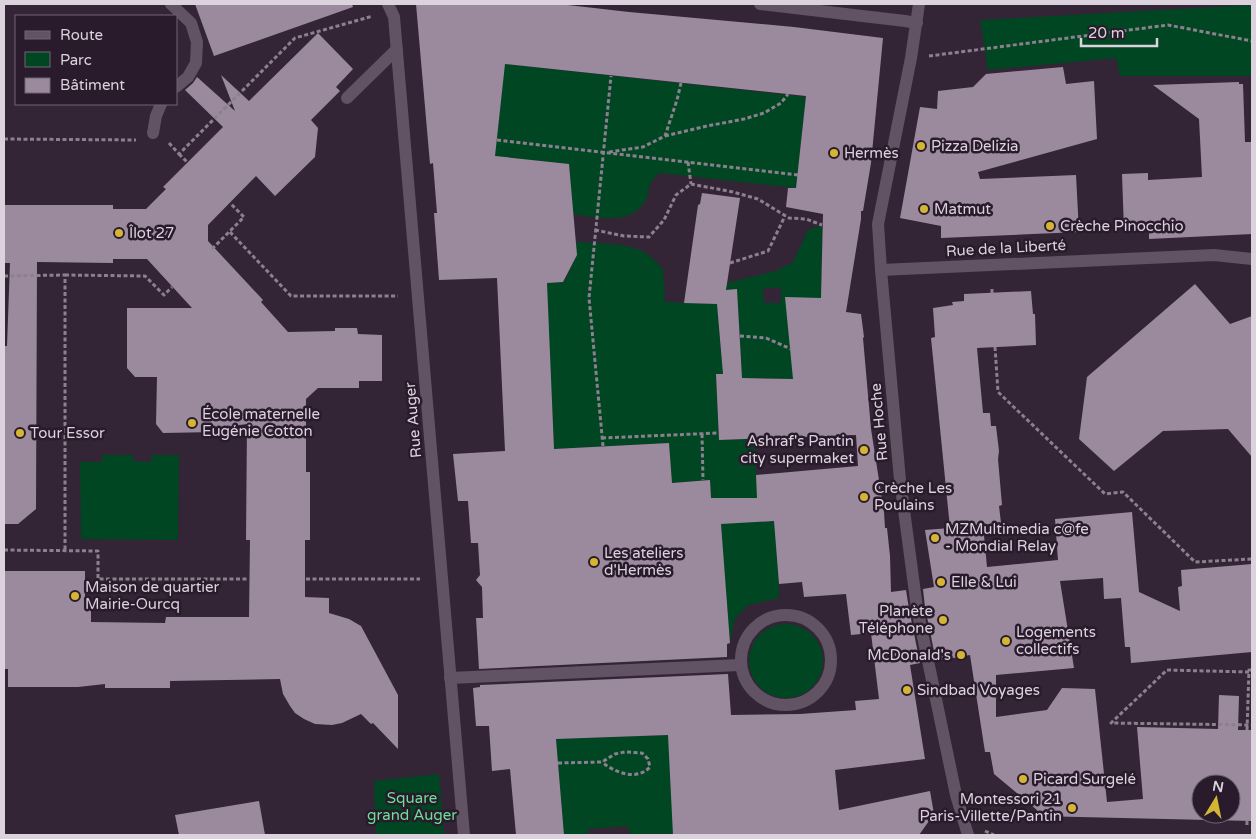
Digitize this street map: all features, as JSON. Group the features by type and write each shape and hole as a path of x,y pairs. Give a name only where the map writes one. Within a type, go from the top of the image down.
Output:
{"street":[{"path":"171,4 191,23 197,42 196,63 188,76 178,85"},
{"name":"Rue Auger","path":"388,4 394,17 464,835"},
{"path":"760,4 917,23"},
{"name":"Rue Hoche","path":"919,4 911,58 878,224 900,480 917,608 956,795 968,835"},
{"path":"347,98 396,49"},
{"path":"154,130 156,116 161,105"},
{"name":"Rue de la Liberté","path":"882,270 1214,255 1252,259"},
{"path":"785,613 804,617 820,628 830,644 832,663 827,681 814,696 797,704 778,705 760,697 746,683 740,664 742,646 751,629 767,618 785,613"},
{"path":"450,678 740,664"}],"path":[{"path":"179,154 294,38 374,15"},
{"path":"911,58 1168,25 1252,42"},
{"path":"603,446 588,298 611,76"},
{"path":"665,136 681,83"},
{"path":"603,152 643,147 665,136 764,113 781,103 788,94"},
{"path":"4,139 147,140 154,130 187,162"},
{"path":"496,140 798,175"},
{"path":"688,162 691,184"},
{"path":"595,230 624,236 649,237 664,220 676,195 691,184 758,199 789,218 806,219 822,225"},
{"path":"212,250 244,217 230,203"},
{"path":"730,263 768,250 785,216"},
{"path":"230,232 290,296 398,296"},
{"path":"65,275 65,551"},
{"path":"4,276 145,276 164,295 172,287"},
{"path":"740,336 766,338 790,349"},
{"path":"995,347 998,392 1106,494 1123,492 1195,562 1252,559"},
{"path":"602,438 718,433"},
{"path":"702,434 703,480"},
{"path":"4,550 98,551 98,579 248,579"},
{"path":"306,579 420,579"},
{"path":"1247,730 1247,725 1250,671 1167,670 1111,723 1247,725 1252,725"},
{"path":"558,763 602,762 615,754 625,752 642,753 648,759 650,767 645,772 635,775 618,772 602,762"}],"green space":[{"path":"1252,5 1252,76 1120,76 1116,58 988,70 980,20"},
{"path":"505,64 806,97 796,188 659,173 651,184 646,200 632,214 623,217 603,218 573,214 569,164 502,157 493,171"},
{"path":"822,225 821,298 793,379 742,378 738,304 724,304 727,283 776,271 793,262 808,230","holes":["763,288 781,288 781,303 764,303"]},
{"path":"576,242 619,245 635,248 645,253 663,269 665,302 717,304 723,374 716,374 719,440 754,439 759,522 797,520 775,536 779,598 748,605 735,619 730,642 722,546 721,498 711,498 710,480 672,483 669,443 554,449 546,283 564,282 577,255"},
{"path":"102,455 133,455 133,461 151,462 151,455 179,455 178,540 81,539 80,462 102,462"},
{"path":"779,624 793,624 807,630 817,640 823,654 823,668 817,682 807,692 793,698 779,698 765,692 755,682 749,668 749,654 755,640 765,630"},
{"path":"668,735 716,833 629,835 628,826 588,829 588,835 564,835 556,739"},
{"name":"Square grand Auger","path":"439,774 444,835 376,835 374,781"}],"building":[{"path":"195,4 352,4 353,7 214,56"},
{"path":"416,4 559,4 794,27 883,38 871,163 863,211 861,211 846,312 861,314 871,429 885,528 887,528 891,592 906,590 920,663 910,665 925,759 835,770 839,810 930,791 934,814 919,835 673,835 668,735 556,739 564,835 516,835 510,769 492,771 489,726 476,726 473,688 480,687 480,685 728,674 731,715 800,714 856,710 855,701 879,699 871,633 851,635 846,594 804,597 802,582 779,584 774,521 721,524 730,643 727,644 727,657 479,669 476,618 483,618 482,587 476,580 480,575 478,543 471,543 468,501 458,501 453,454 505,451 497,278 439,280 434,213 437,213 433,163 430,164","holes":["505,64 806,96 796,188 788,188 786,207 823,214 821,298 785,297 793,379 742,378 737,289 726,290 740,198 702,193 700,204 698,205 684,303 717,304 723,374 716,374 719,440 856,435 858,466 756,475 757,498 711,498 710,480 672,483 669,443 554,449 547,283 563,282 577,255 569,164 495,156"]},
{"path":"318,33 353,69 336,87 340,91 311,120 318,128 315,157 275,196 256,176 208,225 208,241 263,300 261,302 288,332 335,331 335,328 357,328 358,334 382,335 382,381 359,381 359,388 318,388 306,399 306,472 310,472 310,540 305,540 305,597 329,598 329,613 349,619 361,626 398,695 398,749 373,723 371,724 361,714 342,723 332,725 315,724 304,719 295,713 290,706 283,694 280,679 170,681 170,688 105,688 105,684 78,687 8,687 8,669 4,669 4,571 85,571 85,599 91,599 91,622 165,623 166,617 249,617 250,540 246,540 247,424 218,428 215,432 163,433 156,424 157,377 135,377 127,368 127,308 192,308 147,259 113,259 113,263 37,262 36,509 18,524 4,524 4,346 7,346 10,263 4,263 4,205 113,205 113,209 146,209 166,189 163,187 223,127 185,90 197,77 235,111 221,75 249,101"},
{"path":"1063,67 1066,84 1094,81 1097,139 978,172 980,179 1076,175 1079,232 941,238 941,226 900,218 920,107 937,109 938,91 973,87 986,74"},
{"path":"1239,82 1239,84 1243,84 1245,142 1252,142 1252,234 1149,239 1149,229 1124,230 1122,174 1148,173 1148,180 1202,177 1199,119 1153,85"},
{"path":"1195,284 1230,324 1252,316 1252,457 1228,429 1163,431 1114,471 1079,439 1087,377"},
{"path":"1031,291 1033,314 1035,314 1036,345 977,348 983,413 990,413 991,426 996,426 1002,505 999,506 1001,523 983,525 987,567 1058,560 1055,519 1132,512 1139,592 1180,611 1178,587 1182,586 1181,570 1252,564 1252,652 1131,663 1130,647 1125,647 1121,598 1104,599 1103,578 1060,581 1074,668 996,675 996,717 1047,710 1062,688 1095,689 1107,802 1143,799 1137,727 1218,729 1219,695 1239,696 1238,730 1252,730 1252,821 1241,821 1241,774 1191,774 1191,820 1036,816 1037,810 994,774 990,752 985,752 970,655 936,661 923,589 934,587 925,530 950,528 931,338 935,337 933,308 953,305 952,302 964,301 964,294"},
{"path":"259,801 265,835 179,835 175,815"}],"place":[{"name":"Pizza Delizia","path":"921,146"},
{"name":"Hermès","path":"834,153"},
{"name":"Matmut","path":"924,209"},
{"name":"Crèche Pinocchio","path":"1050,226"},
{"name":"Îlot 27","path":"119,233"},
{"name":"École maternelle Eugénie Cotton","path":"192,423"},
{"name":"Tour Essor","path":"20,433"},
{"name":"Ashraf's Pantin city supermaket","path":"864,450"},
{"name":"Crèche Les Poulains","path":"864,497"},
{"name":"MZMultimedia c@fe - Mondial Relay","path":"935,538"},
{"name":"Les ateliers d'Hermès","path":"594,562"},
{"name":"Elle & Lui","path":"941,582"},
{"name":"Maison de quartier Mairie-Ourcq","path":"75,596"},
{"name":"Planète Téléphone","path":"943,620"},
{"name":"Logements collectifs","path":"1006,641"},
{"name":"McDonald's","path":"961,655"},
{"name":"Sindbad Voyages","path":"907,690"},
{"name":"Picard Surgelé","path":"1023,779"},
{"name":"Montessori 21 Paris-Villette/Pantin","path":"1072,808"}]}
